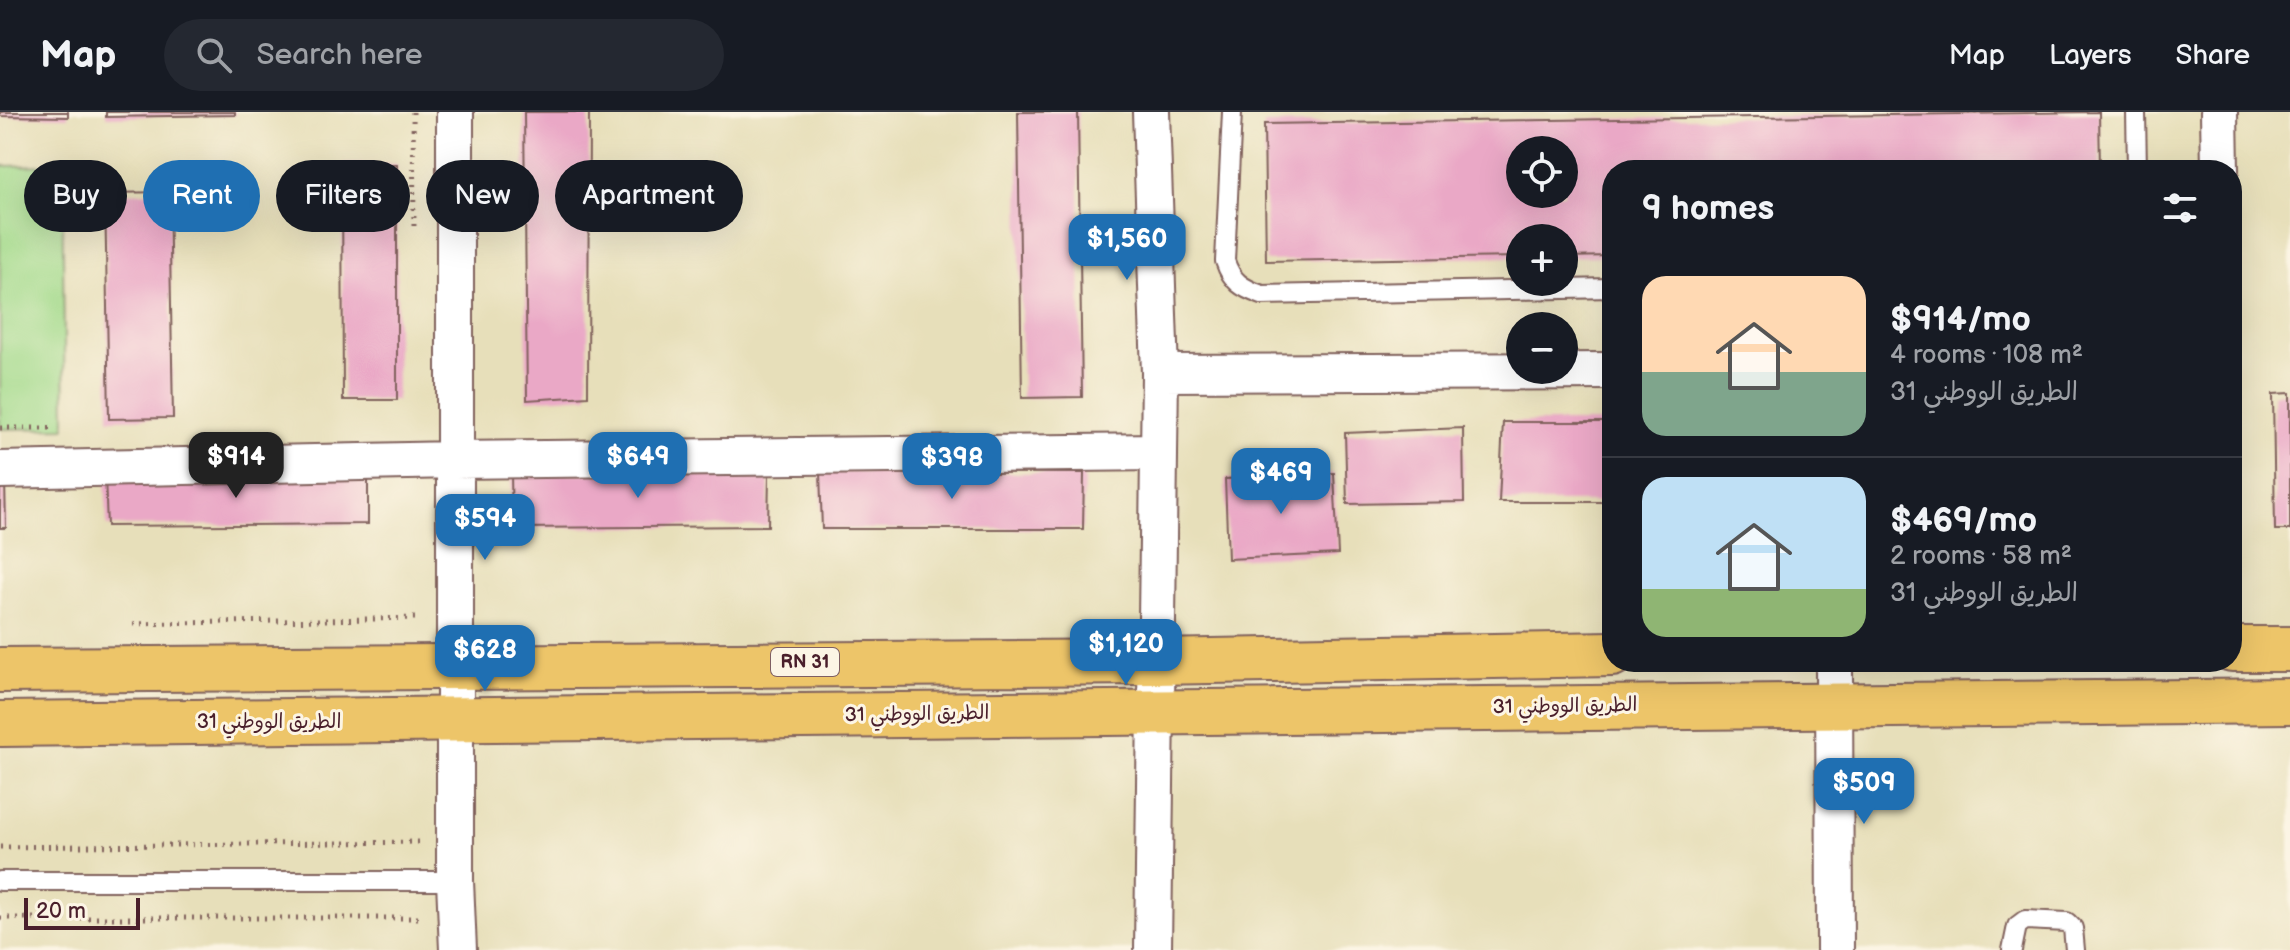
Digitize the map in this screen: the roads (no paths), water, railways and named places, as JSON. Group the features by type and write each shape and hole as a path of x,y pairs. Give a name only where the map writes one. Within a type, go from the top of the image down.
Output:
{"main road":[{"path":"2242,649 2290,649"},
{"name":"RN 31","path":"0,670 1155,662 1602,654"},
{"name":"الطريق الووطني 31","path":"0,724 1157,710 1834,682 2290,701"}],"street":[{"path":"455,112 455,881 458,950"},
{"path":"1151,112 1160,373 1153,950"},
{"path":"2219,112 2220,160"},
{"path":"1160,373 1602,371"},
{"path":"0,470 454,460 1159,452"},
{"path":"1834,682 1835,950"}],"lane":[{"path":"1232,112 1225,261 1230,275 1241,288 1262,295 1602,288"},
{"path":"2136,112 2137,160"},
{"path":"0,881 455,881"},
{"path":"2012,950 2017,926 2025,920 2067,922 2073,928 2075,950"}]}
